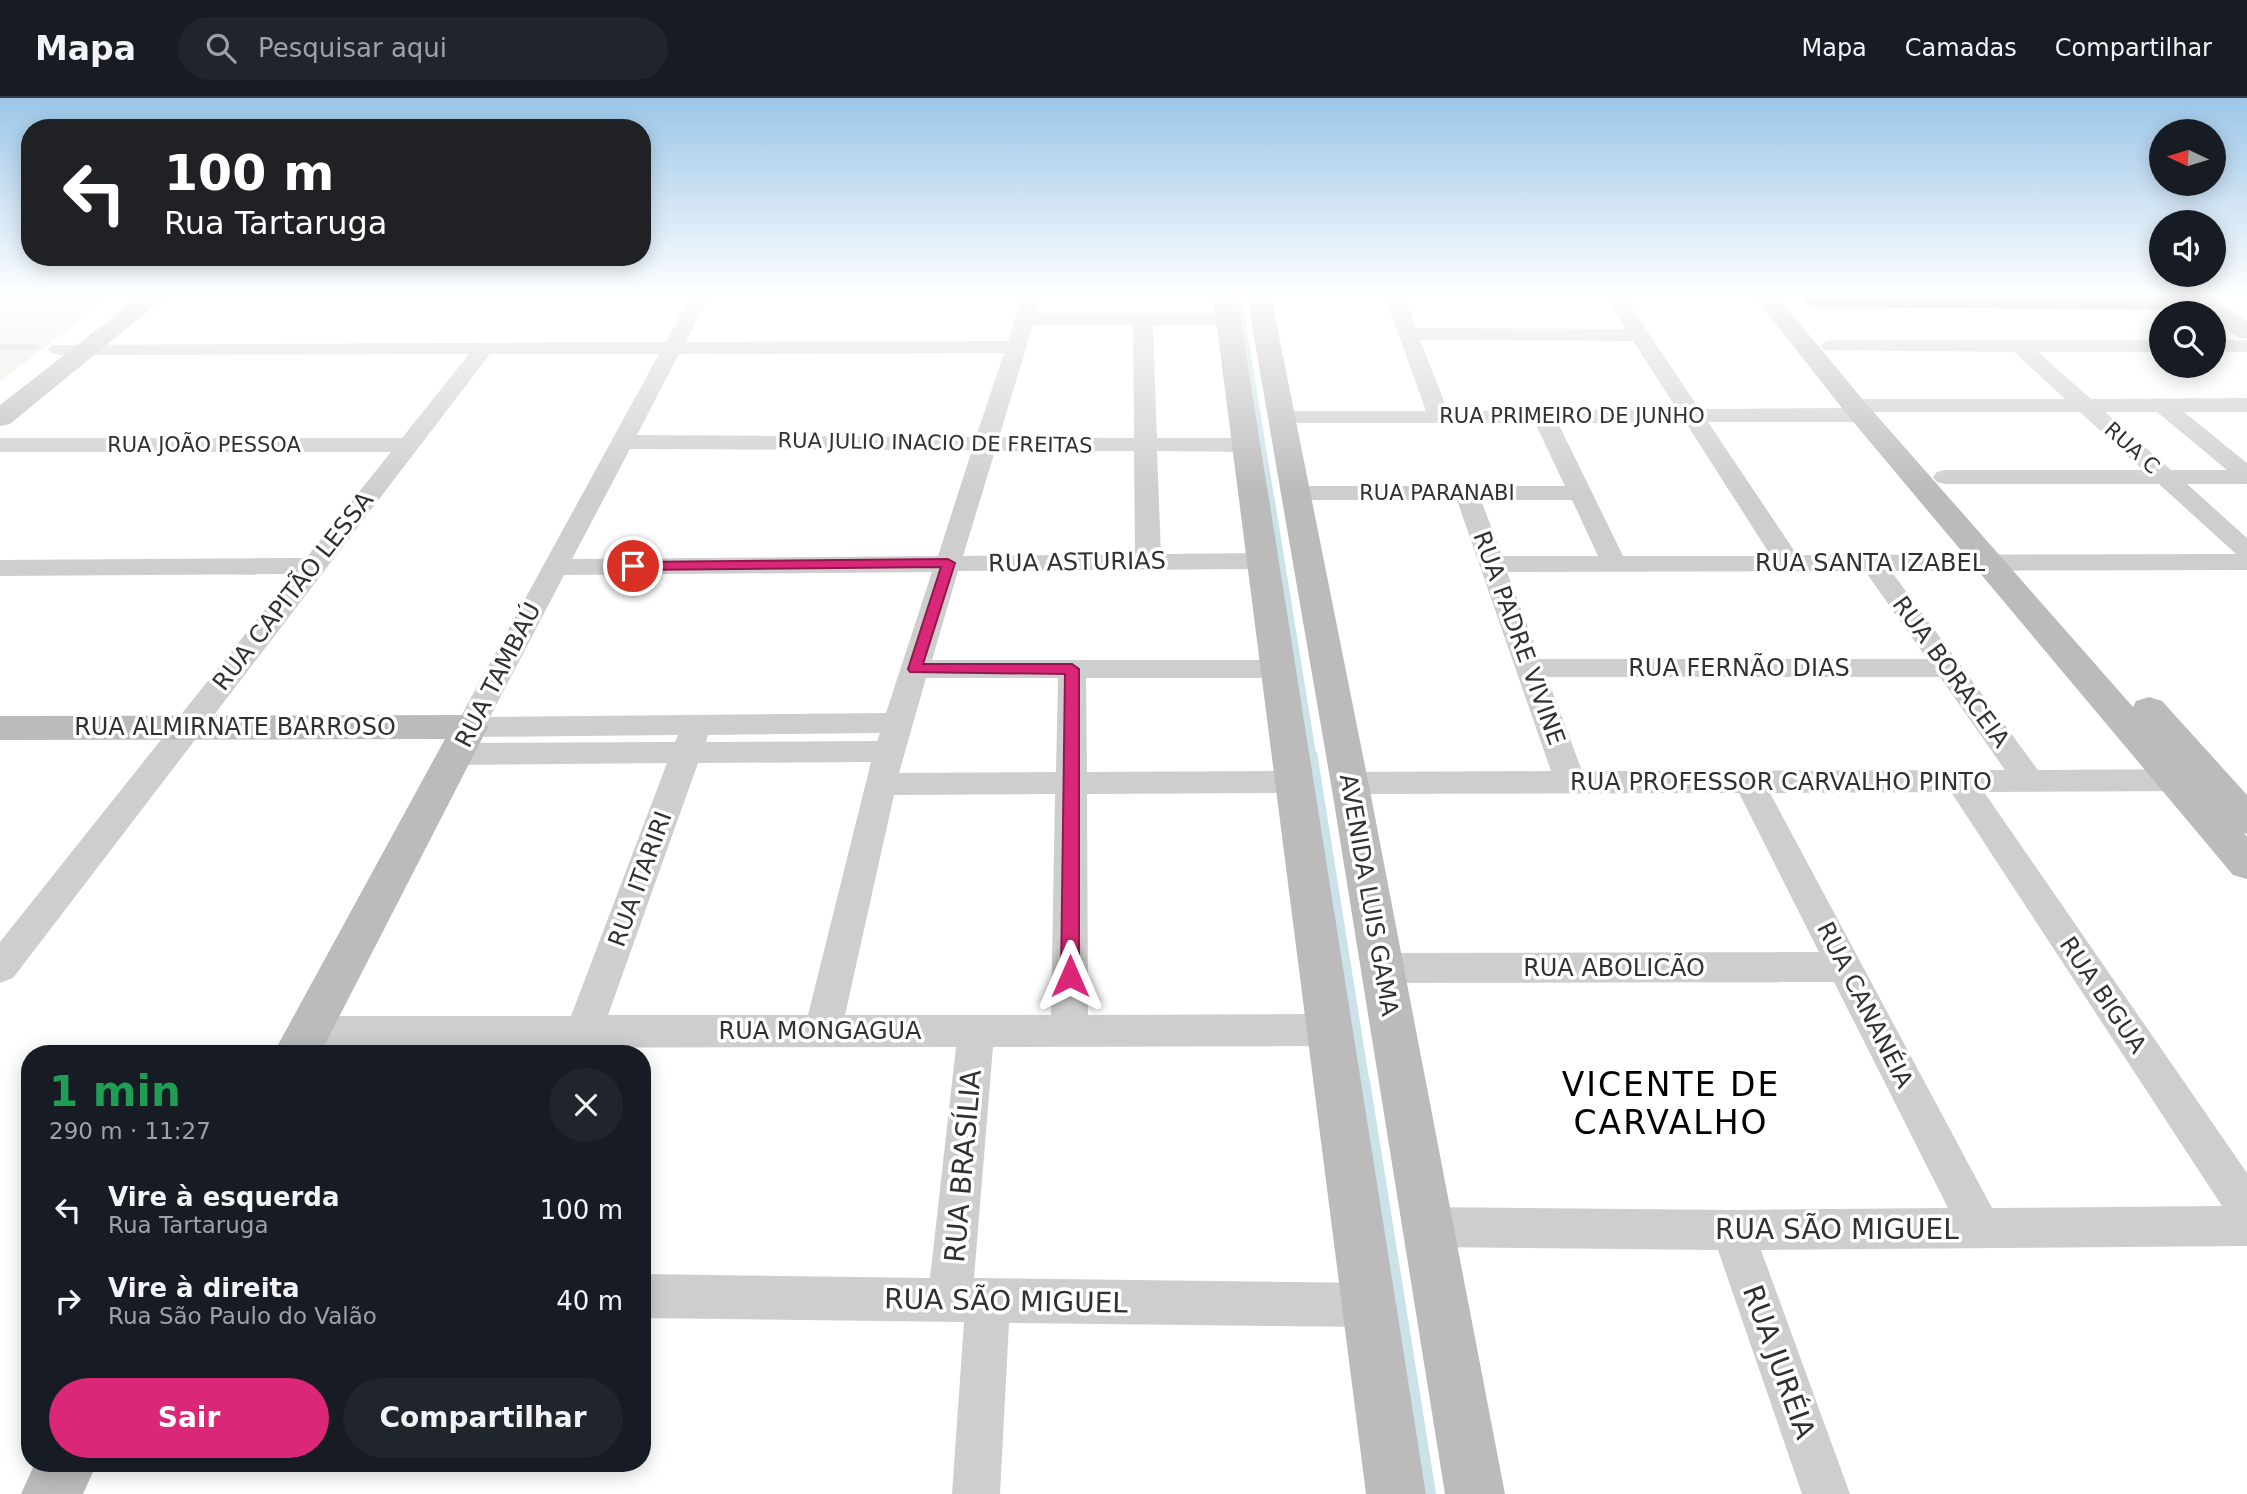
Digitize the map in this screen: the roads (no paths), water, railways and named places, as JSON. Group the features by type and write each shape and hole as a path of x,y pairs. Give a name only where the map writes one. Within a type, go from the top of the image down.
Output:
{"street":[{"path":"0,393 33,361"},
{"path":"0,418 72,361"},
{"name":"RUA CAPITÃO LESSA","path":"0,968 474,361"},
{"name":"RUA TAMBAÚ","path":"302,1043 666,361"},
{"path":"822,1031 894,737 1012,361"},
{"path":"1144,361 1148,561"},
{"path":"1242,361 1247,445 1396,1494"},
{"name":"AVENIDA LUIS GAMA","path":"1260,361 1282,418 1350,783 1475,1494"},
{"path":"1418,361 1439,416"},
{"path":"1655,361 1789,563"},
{"path":"1823,361 2005,562 2247,820"},
{"path":"1839,361 1866,409 1945,477 2005,562 2176,780 2247,864"},
{"name":"RUA C","path":"2036,361 2247,551"},
{"path":"2162,405 2247,476"},
{"name":"RUA PRIMEIRO DE JUNHO","path":"1282,418 1691,416 1866,409 2247,405"},
{"path":"1543,416 1614,563"},
{"name":"RUA JULIO INACIO DE FREITAS","path":"624,442 1247,445"},
{"name":"RUA JOÃO PESSOA","path":"0,445 408,445"},
{"path":"1945,477 2247,476"},
{"name":"RUA PARANABI","path":"1296,493 1580,493"},
{"name":"RUA PADRE VIVINE","path":"1466,493 1571,782"},
{"name":"RUA ASTURIAS","path":"554,567 1264,561"},
{"name":"RUA SANTA IZABEL","path":"1493,564 2247,562"},
{"name":"RUA BORACEIA","path":"1872,563 2030,781"},
{"path":"0,568 313,566"},
{"name":"RUA FERNÃO DIAS","path":"1530,668 1948,668"},
{"path":"915,669 1279,669"},
{"path":"1069,1031 1072,669"},
{"name":"RUA ALMIRNATE BARROSO","path":"0,728 176,740"},
{"path":"463,740 894,737"},
{"name":"RUA ITARIRI","path":"583,1032 692,739"},
{"name":"RUA ALMIRNATE BARROSO","path":"0,752 176,740 463,740"},
{"name":"RUA PROFESSOR CARVALHO PINTO","path":"1350,783 2212,780"},
{"name":"RUA BIGUA","path":"1960,781 2247,1208"},
{"path":"881,784 1296,782"},
{"name":"RUA CANANÉIA","path":"1749,782 1980,1228"},
{"name":"RUA ABOLICÃO","path":"1383,968 1845,967"},
{"name":"RUA MONGAGUA","path":"302,1043 583,1032 1331,1030"},
{"name":"RUA BRASÍLIA","path":"976,1031 969,1300 976,1494"},
{"name":"RUA SÃO MIGUEL","path":"1428,1227 1732,1230 2247,1226"},
{"name":"RUA JURÉIA","path":"1732,1230 1826,1494"},
{"name":"RUA SÃO MIGUEL","path":"651,1296 1370,1305"},
{"path":"51,1494 63,1472"}],"waterway":[{"path":"1250,361 1272,500"},
{"path":"1271,498 1313,757"},
{"path":"1313,755 1365,1082"},
{"path":"1365,1081 1431,1494"}],"district":[{"name":"VICENTE DE CARVALHO","path":"1671,1103"}]}
